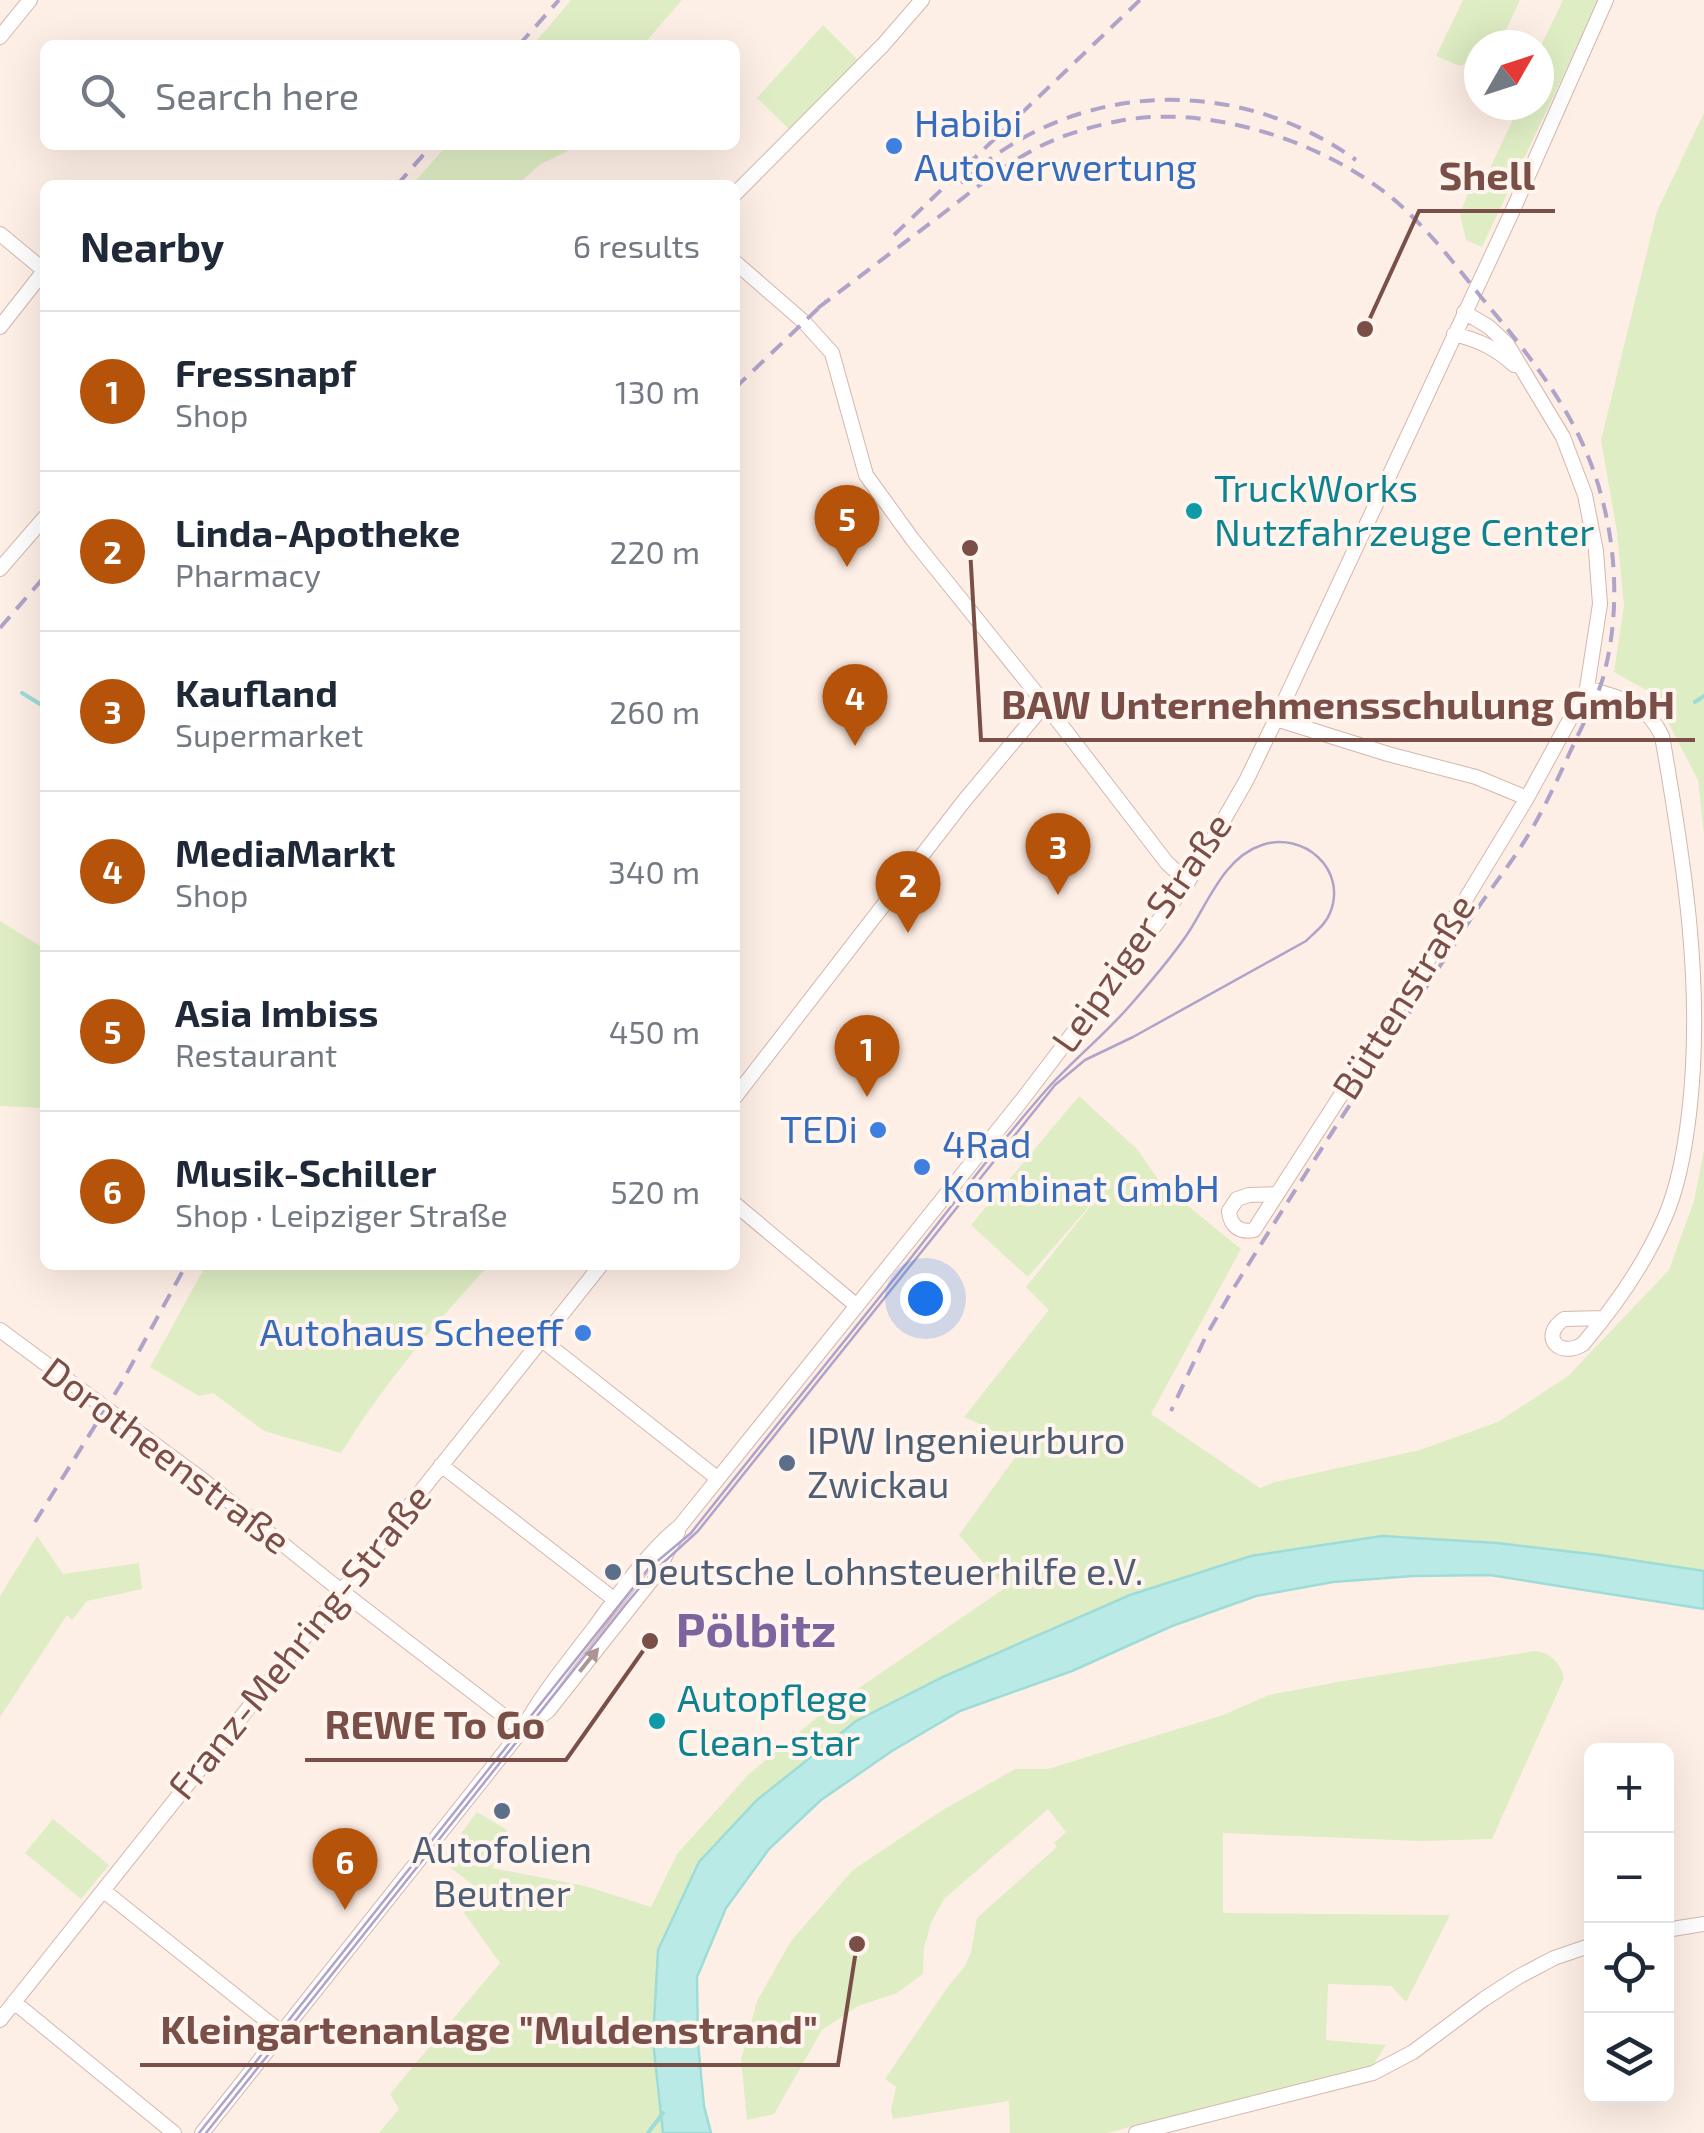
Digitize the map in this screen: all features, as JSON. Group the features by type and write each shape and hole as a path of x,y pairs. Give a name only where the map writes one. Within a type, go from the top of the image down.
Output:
{"street":[{"path":"0,37 30,0"},
{"path":"740,189 883,45 922,0"},
{"name":"Leipziger Straße","path":"202,2133 522,1730 615,1600 663,1540 680,1526 1022,1100 1188,882 1246,781 1276,719 1512,212 1606,0"},
{"path":"0,234 40,268"},
{"path":"740,266 804,322 832,353 866,475 1167,863 1188,882"},
{"path":"0,327 40,276"},
{"name":"Büttenstraße","path":"1277,1194 1440,943 1587,688 1600,604 1596,551 1585,495 1562,437 1507,344 1490,327 1464,312"},
{"name":"Büttenstraße","path":"1454,334 1480,341 1502,353 1529,379"},
{"path":"0,570 40,524"},
{"path":"1587,688 1642,708 1662,736 1682,850 1695,997 1693,1084 1687,1134 1666,1215 1634,1280 1602,1318"},
{"path":"740,1091 940,831 1045,704"},
{"path":"1276,719 1476,777 1526,798"},
{"path":"740,1208 857,1306"},
{"name":"Franz-Mehring-Straße","path":"0,2020 597,1270"},
{"name":"Dorotheenstraße","path":"0,1330 204,1482 522,1730"},
{"path":"542,1340 718,1478"},
{"path":"441,1465 615,1600"},
{"name":"Leipziger Straße","path":"522,1730 548,1711 654,1576 680,1526"},
{"path":"104,1891 282,2033"},
{"path":"1674,1929 1704,1924"},
{"path":"1136,2133 1373,2073 1412,2052 1501,1987 1554,1958 1584,1948"},
{"path":"14,2002 174,2133"}],"green space":[{"path":"571,0 682,0 647,40 537,40"},
{"path":"1463,0 1520,0 1506,30 1464,30 1464,64 1436,56"},
{"path":"1563,0 1599,0 1554,95 1554,30 1549,30"},
{"path":"823,25 861,63 792,132 757,98"},
{"path":"1704,113 1704,835 1698,780 1653,694 1614,672 1624,606 1617,532 1601,440 1657,211"},
{"path":"1513,120 1542,120 1482,247 1466,240 1460,214 1472,183 1481,187"},
{"path":"443,150 568,151 541,164 522,180 416,180"},
{"path":"0,921 40,946 40,1108 0,1106"},
{"path":"1079,1096 1137,1149 1162,1185 1241,1249 1151,1414 1260,1488 1420,1450 1498,1422 1568,1376 1669,1270 1694,1201 1704,1150 1704,1571 1599,1555 1246,1558 1130,1595 945,1676 856,1721 757,1800 699,1862 658,1950 653,2037 663,2133 379,2133 399,2109 390,2094 500,1963 464,1913 479,1890 441,1860 477,1812 507,1830 492,1868 585,1886 651,1907 677,1854 749,1774 821,1714 1005,1588 959,1535 1024,1445 964,1417 1049,1310 1026,1287 1104,1189 1028,1277 971,1225"},
{"path":"203,1270 484,1270 411,1355 341,1453 264,1431 213,1393 199,1396 150,1367"},
{"path":"37,1536 63,1574 139,1563 142,1589 87,1601 72,1620 67,1615 0,1717 0,1596"},
{"path":"1535,1651 1554,1660 1564,1678 1492,1839 1421,1841 1223,1833 1223,1913 1450,1915 1406,2002 1391,1986 1328,1984 1326,2040 1386,2045 1373,2065 1107,2133 1010,2133 1009,2101 893,2119 896,2087 885,2079 965,1966 977,1918 1057,1847 1054,1843 1066,1832 1048,1809 944,1899 924,1948 923,1974 897,1993 858,2006 822,2030 774,2114 747,2120 741,2060 757,2001 791,1941 853,1870 941,1811 1015,1769 1048,1769 1223,1715 1269,1695"},
{"path":"53,1819 109,1865 81,1899 25,1853"}],"water":[{"path":"1382,1536 1497,1543 1704,1571 1704,1609 1490,1575 1333,1582 1256,1596 1172,1626 1072,1671 960,1711 821,1800 769,1849 726,1908 697,1977 698,2043 704,2106 711,2133 663,2133 653,2041 658,1950 699,1862 757,1800 856,1721 945,1676 1130,1595 1251,1556"}],"waterway":[{"path":"22,693 40,704"},
{"path":"1695,702 1704,696"},
{"path":"648,2133 663,2113"}],"tram line":[{"path":"199,2133 648,1569 691,1533 1013,1128 1163,967 1228,869 1249,851 1277,842 1306,849 1318,857 1333,882 1334,897 1326,921 1306,941 1085,1060 1055,1085 698,1531 652,1573 626,1604 206,2133"}],"railway":[{"path":"523,40 559,0"},
{"path":"894,235 1140,0"},
{"path":"961,183 1005,149 1052,124 1103,108 1154,100 1207,102 1258,112 1309,132 1356,160"},
{"path":"818,308 995,174 1054,140 1119,121 1154,117 1229,123 1267,133 1338,162 1398,203 1431,236 1544,378 1576,430 1598,486 1611,545 1614,606 1606,666 1594,702 1530,832 1230,1294 1171,1411"},
{"path":"401,180 428,150"},
{"path":"740,383 826,301"},
{"path":"0,628 40,582"},
{"path":"35,1522 121,1384 183,1270"}],"place":[{"name":"Habibi Autoverwertung","path":"894,146"},
{"name":"Shell","path":"1365,329"},
{"name":"TruckWorks Nutzfahrzeuge Center","path":"1194,511"},
{"name":"BAW Unternehmensschulung GmbH","path":"970,548"},
{"name":"Asia Imbiss","path":"847,567"},
{"name":"MediaMarkt","path":"855,746"},
{"name":"Kaufland","path":"1058,895"},
{"name":"Linda-Apotheke","path":"908,933"},
{"name":"Fressnapf","path":"867,1097"},
{"name":"TEDi","path":"878,1130"},
{"name":"4Rad Kombinat GmbH","path":"922,1167"},
{"name":"Autohaus Scheeff","path":"583,1333"},
{"name":"IPW Ingenieurburo Zwickau","path":"787,1463"},
{"name":"Deutsche Lohnsteuerhilfe e.V.","path":"613,1572"},
{"name":"REWE To Go","path":"650,1641"},
{"name":"Autopflege Clean-star","path":"657,1721"},
{"name":"Autofolien Beutner","path":"502,1811"},
{"name":"Musik-Schiller","path":"345,1910"},
{"name":"Kleingartenanlage \"Muldenstrand\"","path":"857,1944"}],"district":[{"name":"Pölbitz","path":"756,1630"}]}
